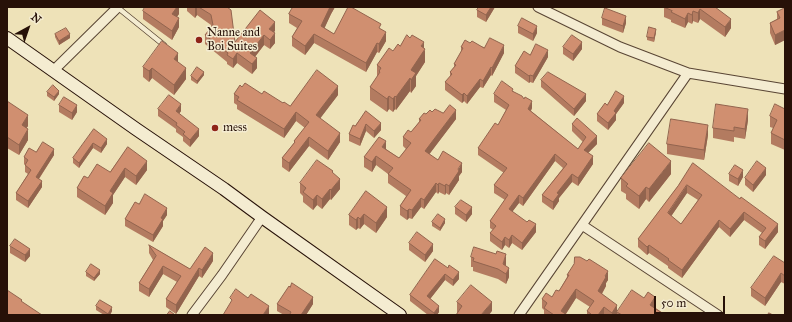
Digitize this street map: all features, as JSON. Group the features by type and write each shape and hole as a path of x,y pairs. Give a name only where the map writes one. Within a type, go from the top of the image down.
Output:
{"street":[{"path":"53,71 118,7"},
{"path":"538,7 620,47 688,73 785,89"},
{"path":"7,38 224,189 400,315"},
{"path":"519,315 688,73"},
{"path":"192,315 262,217"},
{"path":"582,225 718,315"}],"lane":[{"path":"118,7 169,48"}],"building":[{"path":"145,7 177,7 172,14 179,18 172,31 143,11"},
{"path":"199,7 227,7 231,10 235,42 260,10 275,22 269,29 275,33 270,40 264,35 250,53 257,58 252,64 237,53 233,59 227,55 228,53 205,35 213,25 211,15"},
{"path":"293,7 330,7 321,26 334,34 348,7 351,7 381,24 379,28 386,32 379,44 377,43 366,63 314,34 305,46 292,37 302,21 289,14"},
{"path":"479,7 491,7 486,15 477,10"},
{"path":"664,7 715,7 731,19 725,27 700,9 698,13 693,11 692,15 688,13 685,19"},
{"path":"605,8 626,16 623,26 602,18"},
{"path":"785,8 785,30 775,35 770,23 780,18 777,12"},
{"path":"522,18 537,26 533,34 518,26"},
{"path":"649,27 656,29 654,38 647,37"},
{"path":"66,28 70,34 59,41 55,34"},
{"path":"407,35 410,38 412,35 424,42 421,46 425,49 411,70 416,73 411,80 410,78 396,97 395,96 393,99 389,96 387,99 370,87 380,72 379,71 381,68 377,65 389,48 393,51 398,44 400,46"},
{"path":"572,35 582,42 573,54 563,47"},
{"path":"490,38 504,45 492,68 491,67 483,81 480,79 467,96 464,93 462,95 445,82 452,74 450,72 456,65 454,64 463,48 461,47 465,40 470,43 472,41 484,48"},
{"path":"162,41 178,53 174,59 186,68 174,85 152,68 149,71 143,67"},
{"path":"536,44 548,50 533,76 529,76 515,66 524,51 530,55"},
{"path":"197,67 204,72 197,81 191,76"},
{"path":"317,70 338,86 316,115 340,133 328,151 309,137 289,163 282,158 309,122 296,112 284,129 237,100 239,97 234,94 240,85 242,87 245,83 262,94 264,91 290,106"},
{"path":"548,72 586,94 574,109 541,80"},
{"path":"502,81 513,89 512,91 522,96 524,99 525,97 532,101 528,109 578,149 586,137 572,124 577,118 597,136 584,150 593,156 578,178 572,174 557,193 559,194 553,202 542,195 567,164 555,154 523,198 519,195 509,209 527,222 529,220 536,224 522,243 512,235 509,240 505,237 502,242 490,233 496,226 490,221 508,195 494,185 507,168 478,148 495,123 498,125 509,105 494,94"},
{"path":"53,85 59,91 54,97 47,92"},
{"path":"616,91 624,96 614,111 616,113 608,123 597,114 605,103 607,105"},
{"path":"169,95 181,104 176,111 199,129 190,140 183,134 185,132 176,125 177,123 158,109"},
{"path":"64,97 77,105 72,113 59,105"},
{"path":"7,101 28,115 22,125 28,129 19,145 7,137"},
{"path":"716,104 748,109 745,129 734,127 734,131 713,128"},
{"path":"775,104 785,109 785,140 771,133 777,120 770,116"},
{"path":"450,105 456,110 425,151 438,160 443,151 462,163 458,169 459,171 449,186 439,183 438,185 436,183 424,200 421,198 412,210 409,209 407,211 400,206 411,190 388,174 393,168 376,156 372,162 364,157 379,137 386,141 382,147 399,158 411,143 403,137 408,130 411,132 421,120 419,119 424,113 426,114 430,110 432,112 435,109 443,113"},
{"path":"366,111 381,123 374,131 366,124 360,139 349,134 353,125 355,126"},
{"path":"671,119 708,125 704,150 667,144"},
{"path":"94,129 107,139 101,148 93,143 79,163 73,158"},
{"path":"43,142 54,149 36,177 42,181 28,201 16,193 31,170 25,165 28,160 24,157 29,148 36,152"},
{"path":"649,143 671,161 649,189 646,187 639,196 626,186 628,184 621,178"},
{"path":"128,147 147,161 136,176 125,168 110,191 113,193 105,206 77,188 84,176 88,178 97,164 110,172"},
{"path":"317,160 333,171 332,172 340,179 322,199 317,195 313,200 303,192 306,188 300,183"},
{"path":"757,161 766,168 753,185 745,178"},
{"path":"693,163 740,199 741,197 778,224 765,241 759,237 766,228 744,212 730,229 719,220 682,270 668,260 669,259 649,245 647,247 638,239 678,186","holes":["687,185 702,195 681,224 668,213"]},
{"path":"735,165 743,170 738,179 729,174"},
{"path":"366,191 387,207 376,223 364,214 360,219 358,217 356,220 349,215"},
{"path":"145,194 167,208 161,218 163,219 153,235 125,219 135,202 139,204"},
{"path":"461,200 472,207 466,215 455,207"},
{"path":"438,214 445,219 440,228 432,222"},
{"path":"417,232 433,244 425,255 409,243"},
{"path":"15,239 30,249 25,255 10,246"},
{"path":"149,245 190,269 205,247 213,253 202,270 199,268 176,305 166,299 181,276 163,266 149,289 139,283 156,256"},
{"path":"474,247 496,254 497,251 506,254 503,264 509,268 506,274 498,269 473,261 474,258 471,257"},
{"path":"774,256 785,263 785,276 781,273 765,298 751,288"},
{"path":"575,257 580,257 587,261 589,259 608,271 598,291 617,305 612,313 604,307 598,315 590,315 591,314 587,311 594,301 576,289 561,311 567,315 554,315 544,308 547,303 542,299 546,293 552,297 556,290 559,291 569,275 567,275 574,264"},
{"path":"435,259 448,268 449,265 459,272 453,280 445,274 427,296 439,306 434,313 410,295"},
{"path":"91,264 100,270 94,278 86,272"},
{"path":"292,283 313,297 301,315 291,315 291,312 277,304"},
{"path":"471,285 492,302 481,315 456,315 462,306 457,302"},
{"path":"236,289 248,298 251,294 269,306 263,315 223,315 232,300 230,298"},
{"path":"7,290 22,300 21,301 42,315 7,315"},
{"path":"632,290 644,298 648,292 655,297 650,305 665,315 622,315 617,312"},
{"path":"100,300 112,307 108,314 96,306"},
{"path":"170,311 175,315 167,315"}],"place":[{"name":"Nanne and Boi Suites","path":"199,40"},
{"name":"mess","path":"215,128"}]}
